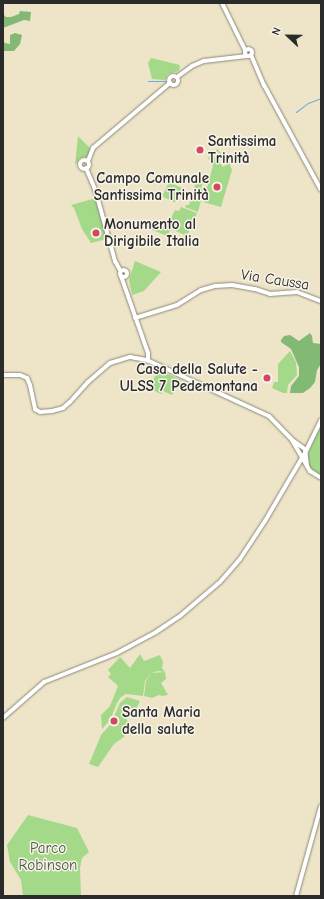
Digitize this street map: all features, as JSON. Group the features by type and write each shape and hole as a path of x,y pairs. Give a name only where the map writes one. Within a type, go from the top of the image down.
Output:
{"street":[{"path":"222,3 247,53 253,61 321,190"},
{"path":"86,168 89,165 88,161 93,148 170,83 175,84 178,80 177,78 192,66 204,61 239,57 247,53"},
{"path":"170,83 168,80 170,76 175,75 177,78"},
{"path":"88,161 84,160 80,162 81,167 86,168 95,189 123,270 123,283"},
{"path":"123,270 121,276 123,283 148,353 149,360"},
{"name":"Via Caussa","path":"136,318 177,305 202,290 215,286 255,289 270,294 297,292 321,301"},
{"path":"3,375 20,375 27,378 35,409 40,412 52,411 64,408 88,382 110,363 130,357 149,360 265,414 278,424 292,440 310,471 321,478"},
{"path":"3,718 44,682 137,643 180,616 220,582 240,559 304,459 321,420"},
{"path":"300,444 306,443 313,437"},
{"path":"292,440 300,444 306,453"},
{"path":"298,451 300,444"},
{"path":"304,459 310,445"},
{"path":"298,451 306,453"},
{"path":"296,896 321,807"}],"green space":[{"path":"20,11 31,12 30,21 24,20 3,28 3,14 6,17 11,17 19,14"},
{"path":"15,33 22,35 20,44 14,51 3,51 3,41 10,44 10,35"},
{"path":"151,58 180,65 179,71 168,74 165,80 152,79 148,63"},
{"path":"78,136 89,147 90,151 88,156 80,158 75,165"},
{"name":"Campo Comunale Santissima Trinità","path":"217,149 228,160 232,170 221,207 203,202 213,166 208,158 212,154 223,167 228,164 218,152 215,152"},
{"path":"198,175 205,177 201,188 204,189 198,212 185,207 186,205 189,205"},
{"path":"169,182 182,188 175,202 162,197"},
{"path":"96,198 107,239 91,243 82,229 74,208 71,205"},
{"path":"181,207 197,213 187,236 171,229 167,236 150,229 153,222 167,227 175,210 179,211"},
{"path":"135,261 161,272 144,291 132,295 129,280"},
{"path":"310,333 313,343 321,344 321,364 317,370 315,382 303,393 290,393 291,386 299,376 299,367 291,349 281,342 281,340 284,336 290,335 299,341"},
{"path":"290,351 296,362 297,375 288,385 287,393 283,393 272,388 274,382 278,382 278,364"},
{"path":"158,370 181,380 172,395 163,391 161,394 149,388"},
{"path":"321,424 321,477 313,472 308,466 308,454"},
{"path":"140,654 144,661 160,655 163,662 162,668 165,672 158,671 151,673 145,681 143,696 126,694 121,697 110,720 102,729 101,715 110,706 118,686 108,677 111,674 108,670 120,657 130,668"},
{"path":"165,672 166,679 161,683 168,695 159,695 152,698 144,696 146,681 151,673"},
{"path":"127,697 140,701 136,709 131,709 126,718 131,727 124,737 114,744 98,767 89,764 101,735 110,725 120,703"},
{"name":"Parco Robinson","path":"28,815 77,828 89,852 82,858 80,868 81,896 23,896 21,880 10,862 7,845"}],"waterway":[{"path":"148,81 165,81"},
{"path":"296,112 308,103 321,98"}],"place":[{"name":"Santissima Trinità","path":"200,150"},
{"name":"Campo Comunale Santissima Trinità","path":"217,187"},
{"name":"Monumento al Dirigibile Italia","path":"96,233"},
{"name":"Casa della Salute - ULSS 7 Pedemontana","path":"267,378"},
{"name":"Santa Maria della salute","path":"114,721"}]}
